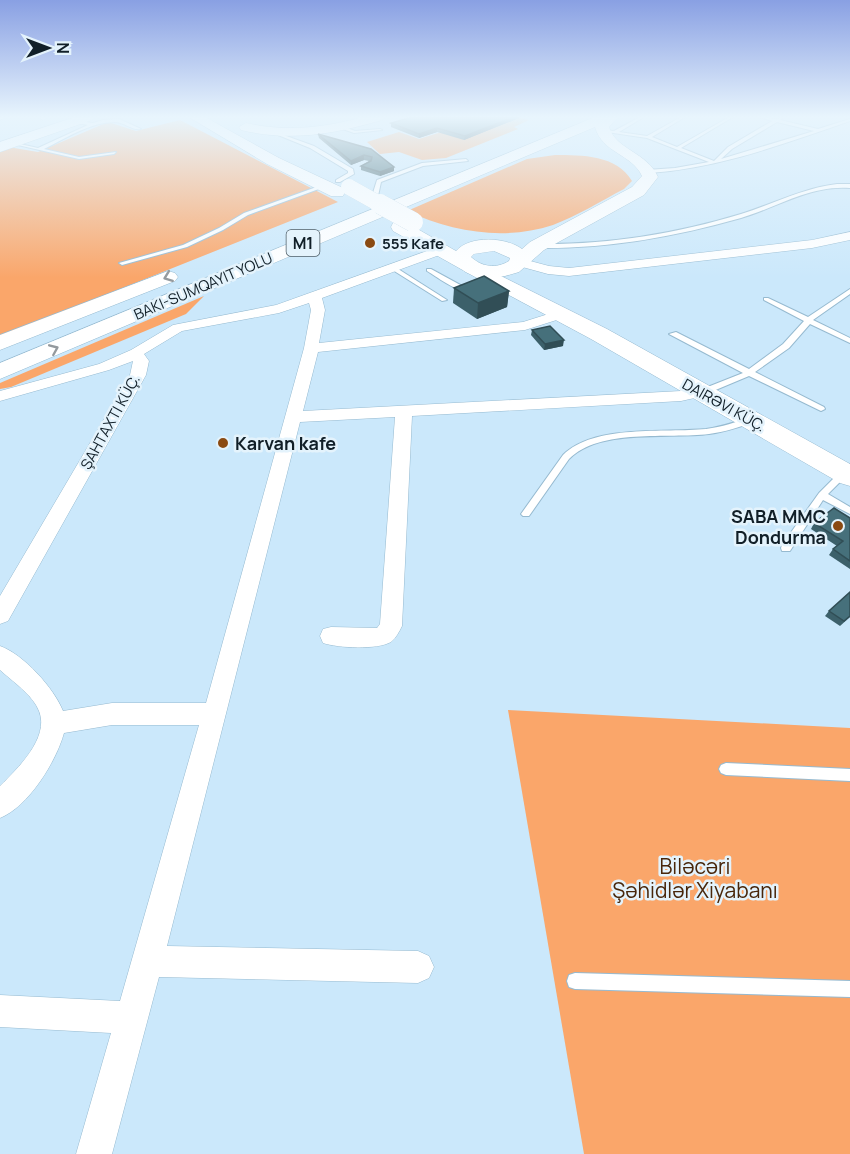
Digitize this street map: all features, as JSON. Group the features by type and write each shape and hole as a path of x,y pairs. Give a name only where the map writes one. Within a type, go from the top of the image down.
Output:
{"main road":[{"path":"303,171 337,182"},
{"path":"313,171 337,182"},
{"path":"318,171 409,228 489,245"},
{"path":"325,171 337,182"},
{"name":"M1","path":"320,218 437,171"},
{"name":"M1","path":"0,372 473,171"},
{"path":"573,225 530,239 489,245 464,253 462,257 479,276 485,271 501,271 519,262 537,246 573,225 639,191 647,184 650,177 647,171"},
{"name":"DAIRƏVI KÜÇ.","path":"409,228 479,276 599,334 848,472"},
{"name":"DAIRƏVI KÜÇ.","path":"489,245 516,252 519,262 540,290 599,334"},
{"path":"0,343 187,270"}],"street":[{"path":"519,262 548,270 569,272 800,245 850,236"},
{"path":"0,396 104,367 136,353 178,328 279,309 441,250"},
{"path":"94,1154 149,960 294,417 318,310 314,295"},
{"path":"311,348 525,326 561,314"},
{"path":"0,615 138,375 141,361 136,353"},
{"path":"294,417 681,396 702,392"},
{"path":"331,636 378,637 385,634 391,626 404,412"},
{"path":"0,656 51,709 53,724 42,754 25,781 0,805"},
{"path":"53,724 112,714 215,714"},
{"path":"149,960 418,967"},
{"path":"0,1011 132,1018"}],"lane":[{"path":"329,171 337,182"},
{"path":"122,263 185,246 221,230 246,214 337,182 352,171"},
{"path":"537,246 583,248 633,241 746,215 822,186 850,186"},
{"path":"387,245 409,228"},
{"path":"393,268 444,300"},
{"path":"429,270 463,289 479,276"},
{"path":"702,392 749,373 786,346 810,319 850,291"},
{"path":"766,300 810,319 850,341"},
{"path":"673,334 821,409"},
{"path":"526,514 571,452 583,444 617,438 721,430 752,420"},
{"path":"786,548 822,495 848,472"},
{"path":"822,495 850,511"},
{"path":"726,769 850,775"},
{"path":"575,981 850,989"}],"green space":[{"path":"0,171 278,171 338,202 0,337"},
{"path":"500,171 623,171 632,181 624,189 580,213 553,225 516,233 460,229 407,211"},
{"path":"204,296 186,314 11,387 0,389 0,383"},
{"name":"Biləcəri Şəhidlər Xiyabanı","path":"508,710 850,728 850,1154 584,1154"}],"building":[{"path":"484,276 509,291 478,303 454,288"},
{"path":"550,326 564,340 545,344 532,330"},
{"path":"834,508 850,518 850,561 833,549 843,541 814,523"},
{"path":"850,592 850,616 844,621 829,611"}],"place":[{"name":"555 Kafe","path":"370,243"},
{"name":"Karvan kafe","path":"223,443"},
{"name":"SABA MMC Dondurma","path":"838,526"}]}
